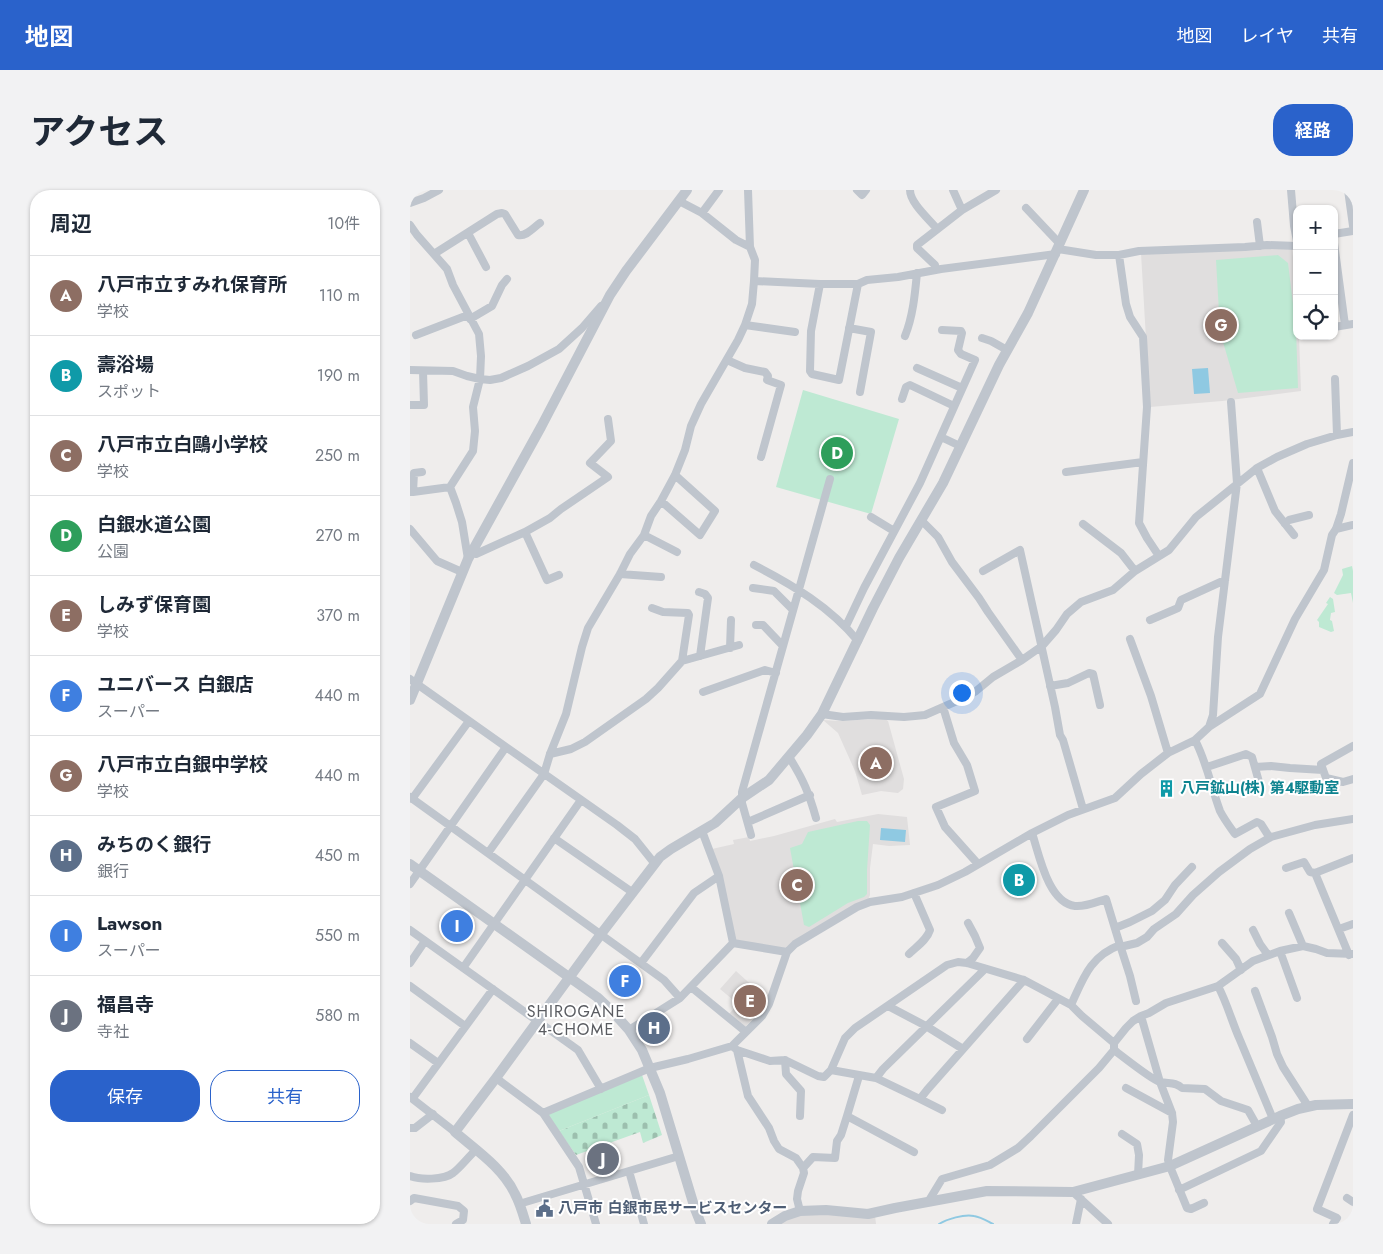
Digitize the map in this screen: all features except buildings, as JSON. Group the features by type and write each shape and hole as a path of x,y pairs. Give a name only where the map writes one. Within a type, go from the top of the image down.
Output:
{"street":[{"path":"410,203 439,190"},
{"path":"702,213 720,190"},
{"path":"488,853 544,774 566,714 585,636 630,554 644,535 651,516 675,475 685,450 691,426 701,404 745,325 752,304 755,260 750,247 748,190"},
{"path":"857,190 862,195 866,190"},
{"path":"910,190 913,201 937,229"},
{"path":"953,190 962,210"},
{"path":"936,270 935,265 917,248 917,245 962,210 996,190"},
{"path":"455,1132 600,934 660,857 715,823 742,798 770,780 822,714 899,558 943,484 1007,350 1028,313 1084,190"},
{"path":"1291,190 1293,214"},
{"path":"1348,190 1353,226"},
{"path":"410,700 414,681 462,572 610,295 682,194 736,240 750,247"},
{"path":"1026,208 1058,249"},
{"path":"434,254 497,214 505,214 520,236 540,223"},
{"path":"1257,222 1260,246"},
{"path":"410,225 447,269 452,285 479,334 481,356 480,379 473,406 473,451 450,487"},
{"path":"1338,233 1353,231"},
{"path":"468,233 486,267"},
{"path":"754,281 858,284 867,280 1058,249 1096,255 1118,255 1139,251 1293,246"},
{"path":"1335,250 1349,324"},
{"path":"1118,255 1126,304 1130,317 1143,337 1147,407 1139,523 1159,556"},
{"path":"905,336 910,325 917,273"},
{"path":"416,335 469,317 492,306 507,279"},
{"path":"820,284 811,331 810,370 812,374 839,380 858,284"},
{"path":"410,370 453,371 467,376 490,380 501,378 559,349 582,328 610,295"},
{"path":"745,325 795,332"},
{"path":"849,328 871,332 860,392"},
{"path":"846,626 864,588 920,484 975,360 961,354 958,350 961,331 942,330"},
{"path":"982,338 1007,350"},
{"path":"727,360 745,368 765,372 768,376 767,380 781,385 761,457"},
{"path":"918,368 962,388"},
{"path":"410,405 424,406 424,371"},
{"path":"1334,379 1337,435"},
{"path":"902,399 906,387 910,385 954,406"},
{"path":"1210,726 1213,715 1218,637 1237,483 1231,402"},
{"path":"470,556 525,532 550,518 608,478 590,463 611,441 608,419"},
{"path":"822,714 843,717 925,715 976,691 993,677 1042,646 1067,614 1081,602 1113,590 1135,570 1169,550 1196,517 1257,468 1307,444 1353,432"},
{"path":"941,437 960,446"},
{"path":"1066,472 1142,462"},
{"path":"800,1211 797,1199 804,1173 803,1168 796,1158 779,1149 769,1128 748,1096 735,1048 746,1032 762,1016 769,1004 786,952 795,944 857,907 870,902 902,897 938,885 1032,832 1068,815 1115,798 1168,753 1195,740 1210,726 1260,694 1295,619 1324,570 1353,463"},
{"path":"1257,468 1275,511 1294,535"},
{"path":"422,472 414,473 411,492 450,487"},
{"path":"661,501 700,535 715,511 675,475"},
{"path":"751,835 742,792 830,479"},
{"path":"450,487 462,522 470,556"},
{"path":"1285,524 1289,520 1309,515"},
{"path":"871,518 894,531"},
{"path":"922,520 938,537 952,562 1022,660"},
{"path":"1083,524 1121,553 1135,570"},
{"path":"1336,528 1353,525"},
{"path":"410,529 437,562 462,572"},
{"path":"525,532 547,580 559,575"},
{"path":"644,535 676,552"},
{"path":"983,571 1020,550 1060,736 1063,740 1083,809"},
{"path":"754,565 813,599 846,626 858,641"},
{"path":"620,574 661,577"},
{"path":"1150,620 1178,608 1181,600 1225,580"},
{"path":"753,588 774,591 793,610"},
{"path":"699,592 706,594 708,598 700,656"},
{"path":"550,754 571,749 584,742 646,699 682,660 688,613 663,612 652,608"},
{"path":"730,648 731,620"},
{"path":"756,625 763,625 783,646"},
{"path":"1130,640 1151,696 1168,753"},
{"path":"682,660 739,645"},
{"path":"704,692 765,670 776,673"},
{"path":"1050,686 1068,684 1089,673 1093,674 1100,706"},
{"path":"414,681 635,839 655,864"},
{"path":"943,708 954,743 967,765 975,791 936,807 945,827 978,864"},
{"path":"469,721 411,798 642,963 664,980 680,998"},
{"path":"1195,740 1207,767 1221,812 1235,834 1257,822 1261,824 1271,837"},
{"path":"1353,746 1321,764 1326,778 1343,782 1353,779"},
{"path":"410,884 506,747"},
{"path":"1207,767 1246,754 1252,757 1262,789"},
{"path":"790,757 810,795 816,818"},
{"path":"1255,767 1270,766 1323,770"},
{"path":"748,822 810,795"},
{"path":"463,968 581,800"},
{"path":"1071,1005 1089,968 1110,948 1137,943 1147,937 1154,929 1176,914 1220,872 1250,849 1271,837 1315,825 1353,819"},
{"path":"702,831 719,876 733,943"},
{"path":"1032,832 1049,882 1059,898 1075,906 1086,906 1106,899 1136,1001"},
{"path":"554,838 632,892"},
{"path":"1286,868 1304,862 1310,872 1315,873 1353,858"},
{"path":"410,864 597,997 629,1030 642,1050 660,1094 701,1224"},
{"path":"1114,928 1152,911 1165,900 1175,885 1192,867"},
{"path":"928,1202 942,1179 990,1165 1018,1148 1099,1068 1129,1024 1141,1016 1166,1003 1218,986 1253,961 1280,951 1303,946 1316,948 1327,953 1351,954 1315,873"},
{"path":"642,963 694,893 719,876"},
{"path":"909,954 924,940 930,930 914,893"},
{"path":"1289,913 1303,946"},
{"path":"966,963 973,958 980,948 976,936 968,923"},
{"path":"1339,929 1353,924"},
{"path":"410,930 578,1050 600,1089"},
{"path":"1253,930 1268,955"},
{"path":"410,962 425,941"},
{"path":"733,943 786,952"},
{"path":"629,1030 680,998 733,943"},
{"path":"1222,943 1236,959 1241,970"},
{"path":"1280,951 1297,998"},
{"path":"543,1113 650,1068 735,1048 770,1061 785,1060 824,1077 832,1070 845,1038 855,1028 947,965 958,962 1024,980 1071,1005 1114,1046 1157,1081 1171,1082 1182,1088 1205,1089 1221,1101 1248,1110 1257,1126"},
{"path":"876,1078 883,1068 985,969"},
{"path":"920,1099 1024,980"},
{"path":"410,986 465,1026"},
{"path":"1179,1190 1261,1151 1281,1122 1276,1118 1249,1060 1218,986"},
{"path":"691,988 746,1032"},
{"path":"493,989 411,1097 496,1166 515,1194 526,1224"},
{"path":"1255,991 1277,1054 1283,1067 1308,1106"},
{"path":"1027,1039 1058,999"},
{"path":"888,1006 926,1026 963,1049"},
{"path":"1141,1016 1160,1082 1172,1113 1173,1122 1168,1160 1170,1166 1187,1208 1191,1209 1204,1203"},
{"path":"410,1043 438,1063"},
{"path":"785,1060 786,1074 801,1091 800,1116"},
{"path":"832,1070 876,1078 942,1110"},
{"path":"803,1168 813,1157 835,1158 837,1141 841,1134 859,1076"},
{"path":"496,1078 543,1113 580,1167 596,1224"},
{"path":"1126,1088 1172,1113"},
{"path":"772,1224 785,1216 800,1211 826,1210 868,1214 987,1191 1010,1190 1077,1196 1138,1174 1170,1166 1257,1126 1308,1106 1353,1104"},
{"path":"410,1128 415,1128 433,1114"},
{"path":"846,1116 914,1152"},
{"path":"1333,1224 1337,1218 1317,1209 1353,1116"},
{"path":"1122,1134 1136,1144 1139,1155 1138,1174"},
{"path":"410,1176 416,1178 435,1178 452,1174 476,1150"},
{"path":"519,1204 679,1156"},
{"path":"629,1171 644,1224"},
{"path":"1076,1224 1077,1196"},
{"path":"1077,1196 1108,1224"},
{"path":"410,1201 414,1198 458,1206 464,1211 464,1216 456,1224"}],"shaded area":[{"path":"1266,248 1292,249 1293,340 1299,340 1301,391 1222,401 1150,407 1141,253"},
{"path":"885,719 888,721 904,779 903,789 898,793 881,791 862,795 855,771 838,733 823,720"},
{"path":"878,814 907,817 910,845 889,846 873,844 870,868 870,895 868,900 783,949 737,941 735,939 712,849 734,844 733,840 749,837 750,841 835,819 837,822"},
{"path":"736,971 767,999 760,1012 743,1027 729,1014 738,1004 720,989"},
{"path":"798,1214 875,1215 876,1224 776,1224"}],"green space":[{"path":"1278,255 1288,263 1293,304 1293,340 1296,340 1298,388 1238,393 1220,330 1216,260"},
{"path":"803,390 899,419 871,514 776,487"},
{"path":"1352,566 1353,603 1351,593 1337,595 1334,593 1343,575 1342,569"},
{"path":"1330,597 1333,599 1335,612 1331,613 1330,620 1332,621 1334,631 1331,632 1319,627 1317,620 1328,604 1326,603"},
{"path":"858,821 867,821 870,825 867,894 848,903 809,927 804,925 790,848 802,844 808,832"},
{"path":"642,1075 649,1095 559,1131 549,1116 549,1113"},
{"path":"649,1095 662,1135 643,1143 640,1132 576,1155 559,1131"}],"water":[{"path":"1208,368 1210,393 1194,394 1192,369"},
{"path":"881,828 906,830 905,842 880,840"}],"waterway":[{"path":"939,1224 946,1220 965,1216 979,1217 993,1224"}],"place":[{"name":"八戸市立白銀中学校","path":"1221,325"},
{"name":"白銀水道公園","path":"837,453"},
{"name":"八戸市立すみれ保育所","path":"876,763"},
{"name":"八戸鉱山(株) 第４駆動室","path":"1166,788"},
{"name":"壽浴場","path":"1019,880"},
{"name":"八戸市立白鷗小学校","path":"797,885"},
{"name":"Lawson","path":"457,926"},
{"name":"ユニバース 白銀店","path":"625,981"},
{"name":"しみず保育園","path":"750,1001"},
{"name":"みちのく銀行","path":"654,1028"},
{"name":"福昌寺","path":"603,1159"},
{"name":"八戸市 白銀市民サービスセンター","path":"544,1208"}],"district":[{"name":"SHIROGANE 4-CHOME","path":"576,1020"}]}
